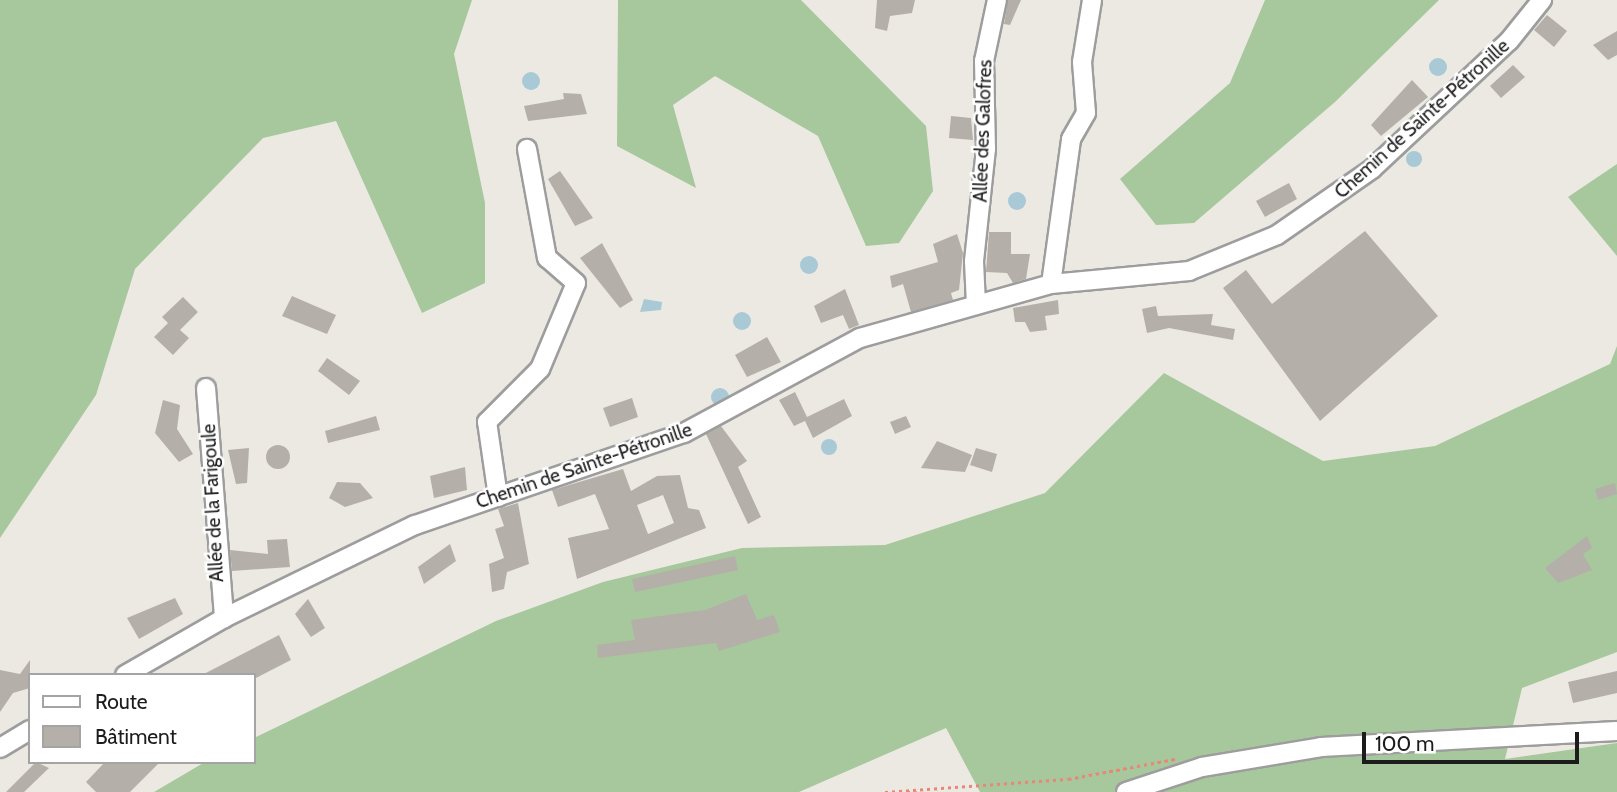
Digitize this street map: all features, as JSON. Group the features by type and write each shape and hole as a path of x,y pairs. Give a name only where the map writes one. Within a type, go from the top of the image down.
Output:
{"street":[{"name":"Allée des Galofres","path":"976,304 974,261 986,149 984,61 997,0"},
{"path":"1051,284 1071,139 1086,113 1082,62 1092,0"},
{"name":"Chemin de Sainte-Pétronille","path":"128,673 224,618 415,525 684,433 860,338 1051,284 1189,271 1277,235 1372,169 1509,41 1542,0"},
{"path":"498,497 487,422 540,369 576,283 547,258 527,149"},
{"name":"Allée de la Farigoule","path":"206,388 224,618"},
{"path":"0,748 28,731"},
{"path":"1126,792 1202,767 1321,747 1617,731"}],"path":[{"path":"885,792 1068,779 1163,758 1202,767"}],"green space":[{"path":"0,0 472,0 454,54 485,203 485,283 422,313 336,121 263,138 135,269 96,395 0,538"},
{"path":"618,0 801,0 926,126 933,191 899,243 866,246 818,136 715,76 673,105 696,188 617,146"},
{"path":"1265,0 1439,0 1335,102 1194,223 1156,225 1120,179 1230,83"},
{"path":"1617,164 1617,256 1568,197"},
{"path":"1617,346 1617,652 1522,688 1505,759 1617,743 1617,792 980,792 946,728 799,792 154,792 202,764 256,764 256,737 496,621 603,582 742,548 885,545 1045,493 1164,373 1323,461 1435,446 1610,364"}],"water":[{"path":"1438,58 1444,61 1447,67 1444,73 1438,76 1432,73 1429,67 1432,61"},
{"path":"531,72 537,75 540,81 537,87 531,90 525,87 522,81 525,75"},
{"path":"1411,151 1417,151 1422,159 1420,165 1411,167 1406,162 1406,156"},
{"path":"1017,192 1025,197 1026,201 1021,209 1017,210 1009,205 1008,201 1013,193"},
{"path":"809,256 815,259 818,265 815,271 809,274 803,271 800,265 803,259"},
{"path":"644,299 662,302 661,310 640,312"},
{"path":"742,312 748,315 751,321 748,327 742,330 736,327 733,321 736,315"},
{"path":"720,388 726,391 729,397 726,403 720,406 714,403 711,397 714,391"},
{"path":"826,439 832,439 837,447 835,453 826,455 821,450 821,444"}],"building":[{"path":"877,0 915,0 912,13 890,16 887,31 875,28"},
{"path":"1008,0 1021,0 1010,25 1004,24"},
{"path":"1547,15 1567,31 1554,47 1534,30"},
{"path":"1617,31 1617,55 1608,60 1593,45"},
{"path":"1513,65 1525,77 1501,98 1490,86"},
{"path":"1412,80 1428,97 1381,136 1371,125"},
{"path":"563,93 581,94 587,114 528,121 524,106 564,99"},
{"path":"951,116 971,118 973,140 949,138"},
{"path":"560,171 593,218 575,226 548,179"},
{"path":"1289,183 1297,199 1265,217 1256,201"},
{"path":"1365,231 1438,316 1320,421 1223,288 1246,270 1272,304"},
{"path":"989,232 1011,232 1011,254 1030,254 1026,279 1013,283 1007,273 986,272"},
{"path":"957,234 963,253 959,290 951,293 953,300 911,312 903,284 892,288 890,276 938,262 933,244"},
{"path":"602,243 633,300 620,308 580,258"},
{"path":"845,289 859,325 849,329 843,315 821,323 814,306"},
{"path":"292,296 336,315 327,334 282,316"},
{"path":"183,297 198,312 180,330 189,338 173,355 154,337 168,323 162,317"},
{"path":"1058,300 1059,314 1045,316 1047,330 1030,332 1025,322 1015,322 1013,308"},
{"path":"1156,306 1158,316 1213,314 1211,325 1235,329 1233,340 1169,328 1147,333 1142,309"},
{"path":"767,337 781,362 747,377 735,355"},
{"path":"327,358 360,381 349,395 318,371"},
{"path":"795,392 807,417 844,399 852,416 813,438 805,421 794,426 779,400"},
{"path":"632,398 638,417 610,427 603,408"},
{"path":"163,400 180,405 177,429 193,454 179,462 155,433"},
{"path":"376,416 380,430 328,443 325,431"},
{"path":"906,416 911,427 895,434 890,422"},
{"path":"721,426 747,461 738,467 761,517 748,524 706,434"},
{"path":"937,441 972,455 965,472 921,468"},
{"path":"278,445 287,448 290,457 287,466 278,469 269,466 266,457 269,448"},
{"path":"249,448 247,483 236,484 228,450"},
{"path":"976,448 997,454 992,472 970,465"},
{"path":"465,467 467,490 434,498 430,476"},
{"path":"623,469 631,491 657,476 680,475 688,508 699,510 706,528 577,579 568,538 609,529 595,494 558,507 552,490","holes":["663,495 674,523 648,534 637,505"]},
{"path":"337,482 360,483 373,498 345,507 329,498"},
{"path":"1615,483 1617,494 1598,500 1595,489"},
{"path":"518,503 529,564 507,572 504,589 492,592 489,564 504,558 495,529 504,526 498,509"},
{"path":"1587,536 1592,548 1583,554 1592,570 1558,583 1545,568"},
{"path":"287,539 290,567 232,571 230,550 268,554 267,540"},
{"path":"450,544 456,561 424,584 418,567"},
{"path":"735,556 738,570 635,592 632,579"},
{"path":"746,594 757,620 774,615 780,632 719,651 716,643 598,658 597,645 635,640 631,620 705,610"},
{"path":"175,598 183,614 139,639 127,618"},
{"path":"308,599 325,628 311,637 295,614"},
{"path":"279,635 291,660 256,678 256,673 206,673"},
{"path":"30,660 28,689 13,693 0,712 0,670 20,674"},
{"path":"1617,671 1617,693 1573,703 1568,682"},
{"path":"34,764 49,768 24,792 6,792"},
{"path":"103,764 158,764 130,792 96,792 86,782"}]}
